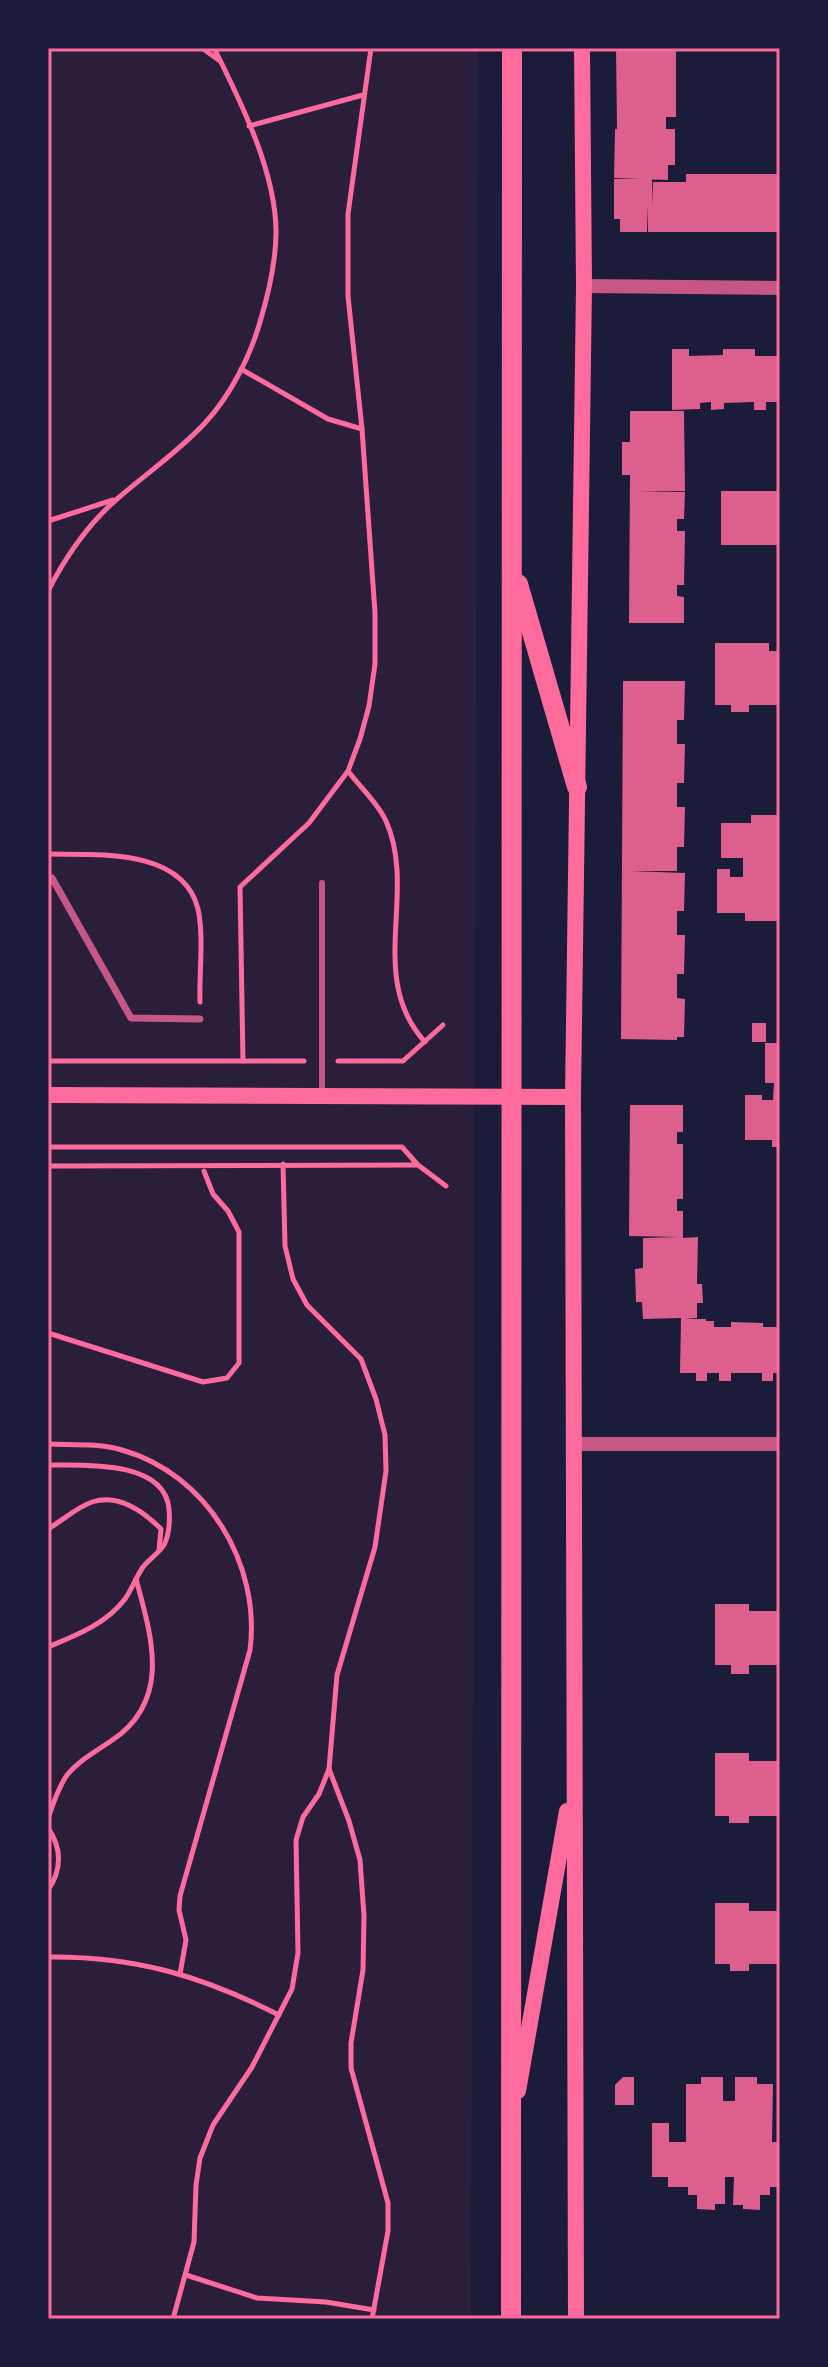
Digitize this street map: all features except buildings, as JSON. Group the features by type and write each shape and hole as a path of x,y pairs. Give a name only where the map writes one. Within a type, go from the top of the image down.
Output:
{"main road":[{"path":"511,2319 512,48"},
{"path":"576,2319 573,1097 584,286 582,48"},
{"path":"512,560 577,787"},
{"path":"48,1095 573,1097"},
{"path":"511,2132 575,1767"}],"street":[{"path":"584,286 780,288"},
{"path":"52,878 131,1018 200,1019"},
{"path":"574,1444 780,1444"}],"lane":[{"path":"322,883 322,1096"}],"path":[{"path":"202,48 221,62"},
{"path":"48,591 64,560 88,527 117,498 159,467 207,421 254,343 275,261 276,228 262,158 214,48"},
{"path":"243,1061 240,887 309,823 348,771 360,739 375,664 374,586 348,296 348,214 371,48"},
{"path":"249,126 363,95"},
{"path":"241,369 328,419 362,429"},
{"path":"48,521 117,498"},
{"path":"348,771 385,820 396,864 396,987 411,1027 425,1042"},
{"path":"48,854 139,859 162,867 181,879 193,893 199,913 200,1019"},
{"path":"48,1061 403,1061 443,1025"},
{"path":"48,1147 402,1147 418,1165 446,1186"},
{"path":"173,2319 194,2242 200,2158 213,2125 252,2067 292,1989 298,1953 296,1840 303,1817 319,1794 329,1769 337,1675 375,1547 386,1471 385,1435 361,1359 307,1305 293,1279 285,1246 283,1164"},
{"path":"48,1166 418,1165"},
{"path":"48,1333 203,1382 227,1378 239,1363 239,1232 228,1211 213,1194 204,1171"},
{"path":"48,1444 121,1449 183,1480 221,1525 235,1550 245,1580 251,1609 250,1650 180,1896 179,1910 186,1940 180,1974"},
{"path":"48,1465 93,1465 133,1470 160,1487 169,1503 171,1526 163,1546 136,1578 125,1599 101,1623 48,1647"},
{"path":"48,1529 92,1502 125,1502 161,1529 159,1551"},
{"path":"48,1819 56,1794 71,1768 113,1740 135,1720 150,1690 154,1656 136,1578"},
{"path":"329,1769 360,1860 364,1916 363,1970 351,2043 351,2068 388,2203 388,2231 372,2319"},
{"path":"48,1828 59,1854 58,1877 48,1890"},
{"path":"48,1957 123,1961 180,1974 210,1982 279,2015"},
{"path":"186,2275 257,2298 326,2302 374,2310"}],"shaded area":[{"path":"48,48 478,48 471,2319 48,2319"}]}
